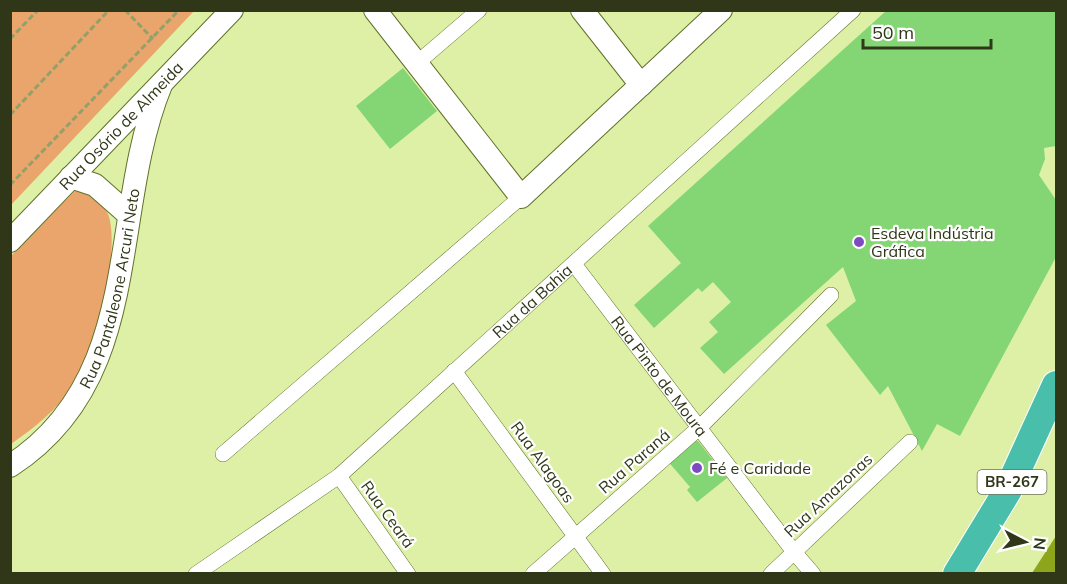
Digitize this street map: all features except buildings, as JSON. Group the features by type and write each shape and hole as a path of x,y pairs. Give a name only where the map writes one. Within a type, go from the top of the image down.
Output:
{"highway":[{"name":"BR-267","path":"957,573 1008,490 1056,385"}],"main road":[{"name":"Rua Osório de Almeida","path":"10,241 232,10"},
{"path":"375,10 521,197 721,10"},
{"path":"582,10 641,85"},
{"name":"Rua Pantaleone Arcuri Neto","path":"10,466 57,425 89,380 100,356 118,292 141,148 149,114 161,85"},
{"path":"71,177 95,184 129,215"}],"street":[{"path":"416,64 479,10"},
{"name":"Rua da Bahia","path":"205,571 339,476 853,10"},
{"path":"223,454 521,197"},
{"name":"Rua Pinto de Moura","path":"574,264 794,552 813,573"},
{"name":"Rua Paraná","path":"533,573 700,427 831,295"},
{"name":"Rua Alagoas","path":"454,371 574,537 603,573"},
{"name":"Rua Amazonas","path":"771,573 910,442"},
{"name":"Rua Ceará","path":"339,476 408,573"}],"path":[{"path":"10,39 38,10"},
{"path":"10,115 109,10"},
{"path":"125,10 153,39"},
{"path":"10,185 179,10"}],"shaded area":[{"path":"10,11 194,11 11,205"},
{"path":"75,191 98,197 109,218 112,238 111,258 97,329 90,351 74,385 45,418 11,444 11,256"},
{"path":"1056,536 1056,573 1032,573"}],"place":[{"name":"Esdeva Indústria Gráfica","path":"859,242"},
{"name":"Fé e Caridade","path":"697,468"}]}
